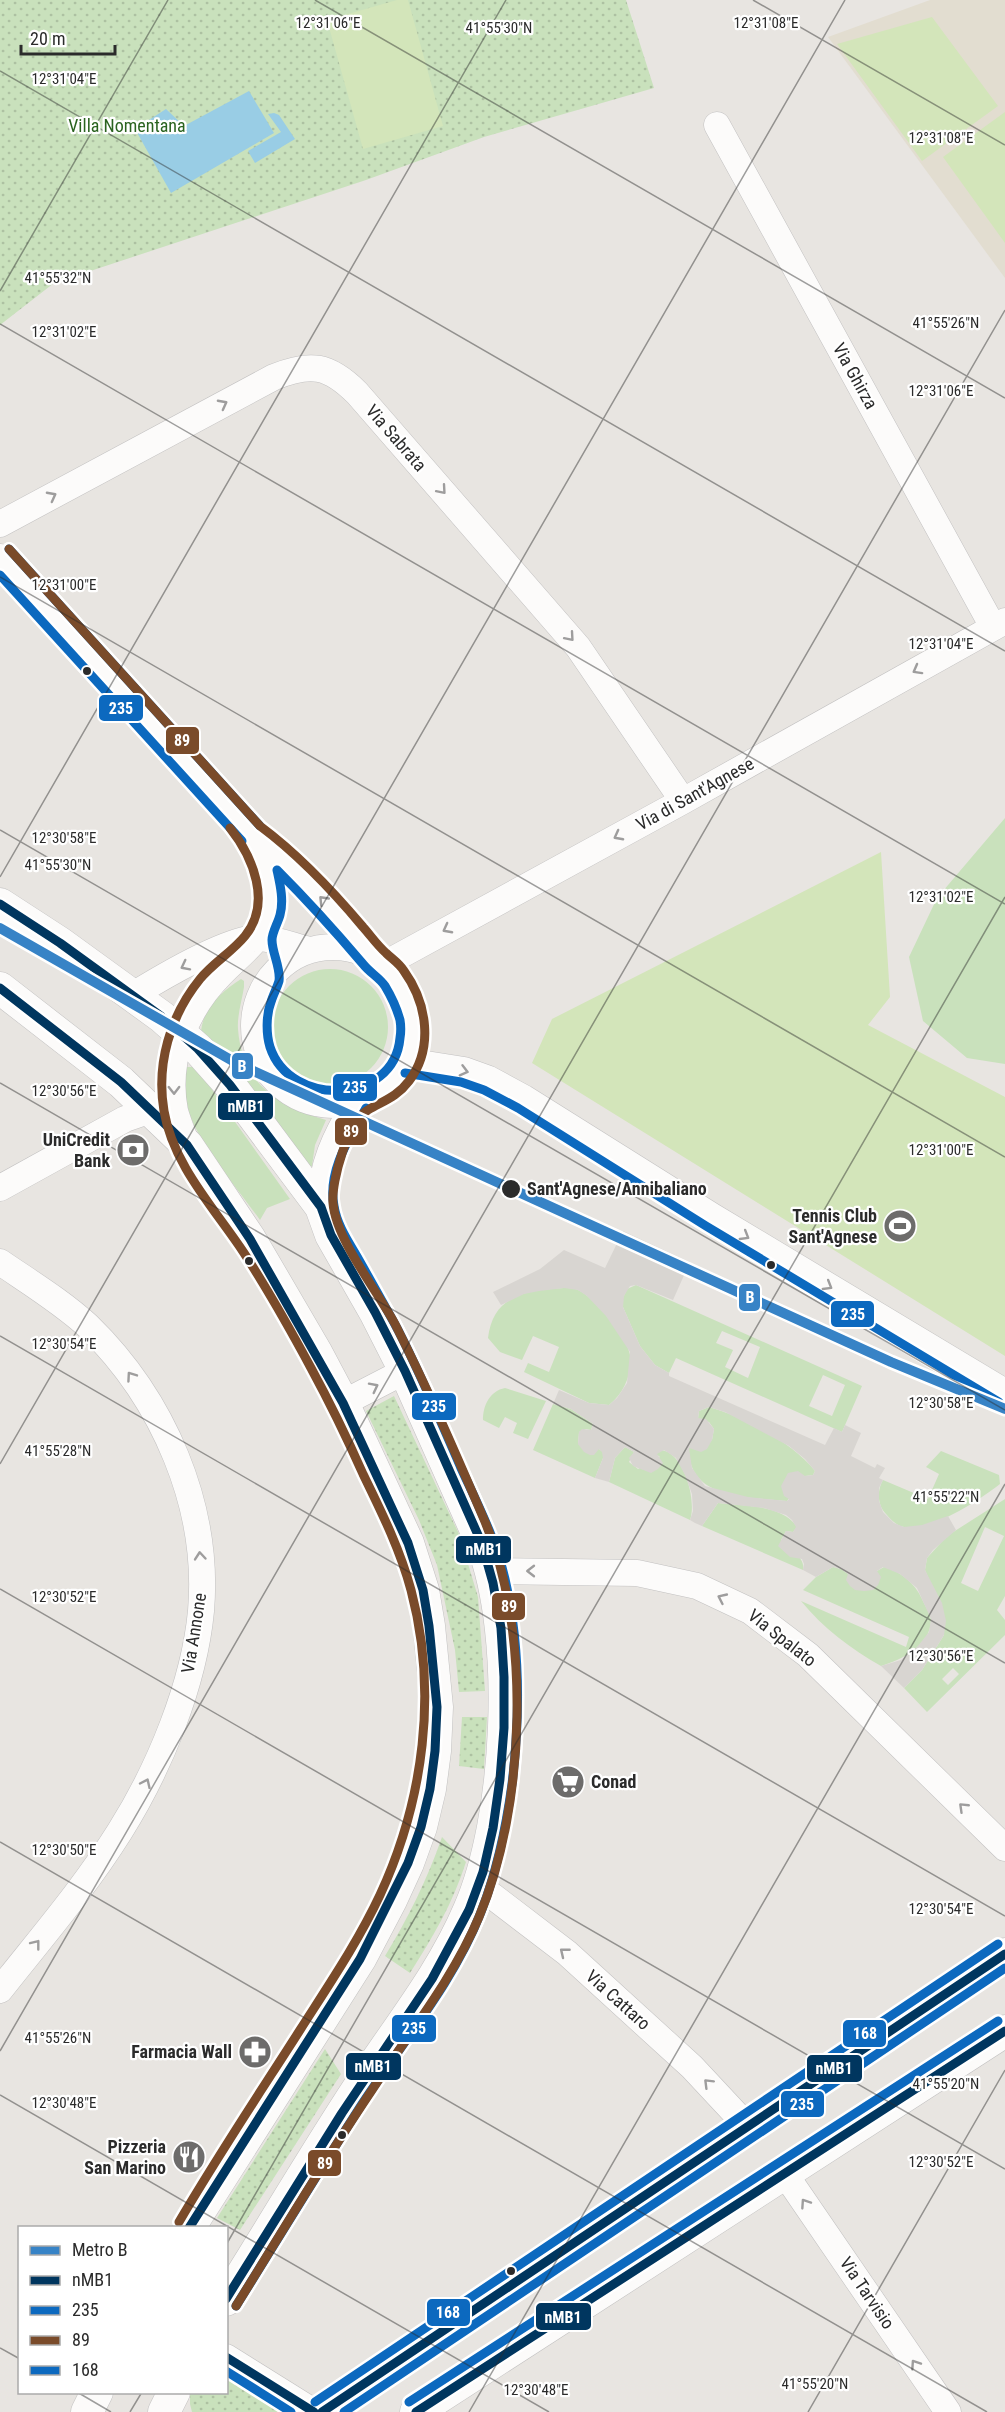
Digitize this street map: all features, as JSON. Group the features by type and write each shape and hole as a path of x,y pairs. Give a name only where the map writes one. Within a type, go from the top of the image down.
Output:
{"street":[{"name":"Via Ghirza","path":"717,125 999,624"},
{"name":"Via Sabrata","path":"0,524 274,377 292,370 309,368 340,376 578,647 683,801"},
{"path":"0,557 252,835 276,852 302,877 394,977 412,1018 413,1039 407,1061 384,1089 356,1102 335,1104 297,1095 281,1084 267,1070 258,1049 255,1028 258,1001 267,978 286,960 309,950 323,947 349,949 379,962"},
{"name":"Via di Sant'Agnese","path":"379,962 683,801 999,624"},
{"path":"187,1145 175,1110 174,1093 177,1052 182,1034 201,997 222,973 259,938 268,911 269,891 264,867 252,835"},
{"path":"0,904 133,995 182,1034 231,1085 321,1207 331,1235 375,1312 405,1371 482,1544 492,1571 500,1616 504,1703 500,1771 488,1854 469,1910 435,1972 358,2088 228,2297"},
{"path":"259,938 267,978"},
{"path":"133,995 214,952 243,941 259,938 309,950"},
{"path":"0,988 71,1041 120,1082 187,1145 249,1239 316,1352 343,1403 408,1543 423,1590 434,1656 437,1707 435,1751 421,1827 408,1863 360,1959 190,2226"},
{"path":"407,1061 464,1070 489,1079 524,1098 712,1216 1005,1392"},
{"path":"321,1207 323,1174 332,1145 356,1102"},
{"path":"0,1188 124,1119 151,1110"},
{"name":"Via Annone","path":"0,1262 87,1326 131,1376 155,1414 176,1452 190,1499 200,1550 202,1585 196,1642 185,1689 140,1795 120,1831 93,1871 0,1990"},
{"path":"343,1403 405,1371"},
{"name":"Via Spalato","path":"492,1571 637,1574 696,1586 750,1611 808,1655 1005,1848"},
{"name":"Via Cattaro","path":"478,1885 575,1961 692,2067 748,2127"},
{"path":"228,2358 325,2408 1005,1954"},
{"path":"416,2412 1005,2031"},
{"name":"Via Tarvisio","path":"785,2174 948,2412"},
{"path":"87,2412 96,2394"},
{"path":"164,2412 173,2394"}],"shaded area":[{"path":"930,0 1005,0 1005,278 828,37"},
{"path":"623,1231 690,1262 673,1300 636,1285 630,1286 624,1296 623,1307 640,1346 655,1365 669,1373 669,1376 825,1445 834,1428 842,1432 845,1425 861,1433 851,1456 875,1468 877,1464 885,1468 879,1478 883,1480 879,1488 879,1501 883,1512 894,1523 904,1527 922,1525 948,1516 956,1530 933,1550 927,1558 925,1570 942,1603 946,1621 944,1635 922,1670 904,1688 881,1666 901,1660 918,1646 929,1632 931,1619 917,1588 900,1574 883,1567 877,1571 881,1577 878,1585 873,1590 864,1591 855,1590 850,1586 846,1580 848,1574 841,1569 833,1567 816,1577 803,1570 802,1559 790,1557 778,1546 786,1531 793,1532 796,1527 792,1520 786,1515 764,1508 718,1503 702,1526 695,1523 690,1520 693,1511 692,1494 685,1475 676,1458 664,1450 657,1454 663,1463 651,1473 633,1466 629,1458 634,1452 625,1447 615,1458 609,1482 595,1478 603,1458 602,1452 599,1449 594,1455 590,1455 584,1452 578,1444 579,1432 582,1429 591,1430 593,1424 571,1409 553,1404 559,1390 589,1403 609,1405 627,1383 630,1352 606,1316 578,1290 564,1288 539,1291 524,1294 501,1305 493,1292 540,1269 564,1250 605,1268","holes":["709,1407 725,1412 789,1446 815,1471 813,1475 805,1476 798,1471 788,1473 781,1486 784,1496 789,1499 787,1501 748,1497 705,1486 692,1468 689,1448 701,1452 707,1449 714,1429 706,1419 698,1418 699,1411"]}],"green space":[{"name":"Villa Nomentana","path":"0,0 626,0 654,88 484,137 366,180 54,283 0,325"},
{"path":"397,0 408,0 443,126 363,149 327,20"},
{"path":"932,17 998,106 922,161 837,44"},
{"path":"1005,112 1005,243 943,157"},
{"path":"1005,818 1005,1064 967,1058 923,1021 909,957 937,898"},
{"name":"Tennis Club Sant'Agnese","path":"881,852 890,997 868,1025 1005,1097 1005,1356 532,1063 552,1019"},
{"path":"330,969 352,974 371,986 383,1005 388,1027 383,1049 371,1068 352,1080 330,1085 308,1080 289,1068 277,1049 272,1027 277,1005 289,986 308,974"},
{"path":"241,979 244,981 244,987 238,1029 241,1048 255,1078 278,1100 326,1120 315,1145 312,1166 307,1169 223,1053 201,1033 205,1016 214,1002"},
{"path":"186,1067 193,1067 203,1077 290,1199 267,1208 260,1220 209,1150 192,1121 186,1098"},
{"path":"636,1285 862,1386 842,1432 676,1358 669,1373 655,1365 640,1346 623,1307 623,1298 627,1289","holes":["722,1331 760,1347 748,1378 725,1367 733,1350 716,1343","823,1375 845,1385 832,1416 809,1406"]},
{"path":"564,1288 578,1290 592,1300 617,1329 628,1348 630,1362 628,1376 623,1389 609,1405 589,1403 524,1372 528,1363 549,1372 559,1347 533,1336 522,1360 500,1352 488,1338 491,1324 504,1304 525,1293"},
{"path":"505,1388 546,1401 528,1439 513,1433 517,1423 505,1417 499,1428 483,1420 488,1399 495,1392"},
{"path":"394,1396 459,1534 478,1597 485,1691 459,1692 455,1650 437,1565 419,1520 366,1411"},
{"path":"553,1404 571,1409 593,1424 591,1430 586,1429 579,1432 578,1444 603,1452 595,1478 533,1450"},
{"path":"709,1407 752,1424 781,1441 805,1460 815,1471 813,1475 805,1476 787,1501 739,1496 709,1486 698,1477 691,1464 689,1447 695,1449 712,1440 714,1429 709,1422 698,1419 699,1411"},
{"path":"625,1447 634,1452 629,1462 638,1469 660,1457 656,1454 661,1450 676,1459 690,1490 692,1512 690,1520 609,1482 615,1458"},
{"path":"941,1451 999,1475 1000,1484 968,1506 941,1520 916,1527 896,1524 883,1510 880,1502 879,1493 883,1480 928,1499 939,1474 926,1467"},
{"path":"1005,1499 1005,1596 997,1610 1005,1620 1005,1635 927,1712 904,1688 922,1670 944,1635 931,1584 925,1570 927,1558 947,1536","holes":["985,1527 1004,1536 978,1591 961,1583","953,1668 959,1674 948,1685 942,1679"]},
{"path":"718,1503 772,1510 790,1519 797,1527 793,1532 786,1531 781,1540 802,1561 803,1570 702,1526"},
{"path":"833,1567 848,1574 877,1571 884,1567 907,1579 919,1593 931,1618 926,1638 905,1656 881,1666 848,1645 828,1629 801,1601 906,1647 909,1637 803,1590 816,1577"},
{"path":"462,1717 487,1717 484,1769 459,1766"},
{"path":"442,1837 466,1862 442,1919 410,1973 385,1956 416,1898"},
{"path":"325,2049 341,2074 240,2230 217,2218"},
{"path":"228,2374 283,2412 192,2412 190,2394 228,2394"}],"water":[{"path":"249,91 274,133 171,193 135,129 166,109 184,126"},
{"path":"268,114 279,115 295,139 255,163 248,151 281,132"}],"metro line":[{"name":"B","path":"0,928 238,1064 891,1362 1005,1409"}],"transit line":[{"name":"235","path":"9,549 260,826"},
{"name":"89","path":"9,549 260,826 302,861 327,886 380,947 400,966 412,984 418,997 424,1026 422,1054 417,1068 400,1091 368,1110 354,1126 338,1167 333,1203 341,1233 395,1324 430,1396 483,1517 499,1561 510,1611 516,1663 517,1717 514,1770 506,1823 495,1872 479,1917 457,1962 337,2144 236,2306"},
{"name":"235","path":"0,575 242,841"},
{"name":"89","path":"179,2222 342,1964 380,1895 407,1821 422,1745 425,1706 424,1667 419,1628 407,1575 390,1530 332,1407 287,1324 244,1253 196,1186 176,1150 164,1111 162,1076 164,1058 173,1025 200,979 245,936 253,923 257,909 258,895 252,866 246,852 230,828"},
{"name":"235","path":"277,870 365,967 383,983 396,1007 401,1031 394,1060 380,1076 362,1086 340,1090 318,1089 298,1081 281,1067 270,1047 267,1030 268,1013 279,981 272,940 282,904 277,870"},
{"name":"nMB1","path":"0,904 60,943 162,1017 198,1049 230,1085 321,1207 331,1235 375,1312 405,1371 482,1544 493,1583 501,1628 504,1728 500,1779 493,1828 483,1872 469,1910 432,1979 342,2113 228,2296"},
{"name":"nMB1","path":"0,988 121,1082 187,1145 250,1239 343,1403 408,1543 423,1590 429,1626 437,1707 435,1751 430,1789 421,1827 408,1863 360,1959 190,2226"},
{"name":"235","path":"405,1073 461,1082 484,1090 518,1108 706,1226 999,1402"},
{"name":"235","path":"236,2306 362,2104 427,2011 457,1963 470,1938 492,1881 504,1833 512,1784 517,1707 516,1655 510,1604 497,1550 415,1364 344,1234 334,1206 333,1193 337,1167 366,1108"},
{"name":"168","path":"315,2402 998,1944"},
{"name":"nMB1","path":"322,2412 1005,1954"},
{"name":"235","path":"344,2412 1005,1968"},
{"name":"168","path":"409,2402 998,2021"},
{"name":"nMB1","path":"416,2412 1005,2031"},
{"name":"nMB1","path":"228,2358 314,2412"},
{"name":"235","path":"228,2372 291,2412"}],"place":[{"name":"UniCredit Bank","path":"133,1150"},
{"name":"Sant'Agnese/Annibaliano","path":"511,1189"},
{"name":"Tennis Club Sant'Agnese","path":"900,1226"},
{"name":"Conad","path":"568,1782"},
{"name":"Farmacia Wall","path":"255,2052"},
{"name":"Pizzeria San Marino","path":"189,2157"}]}
